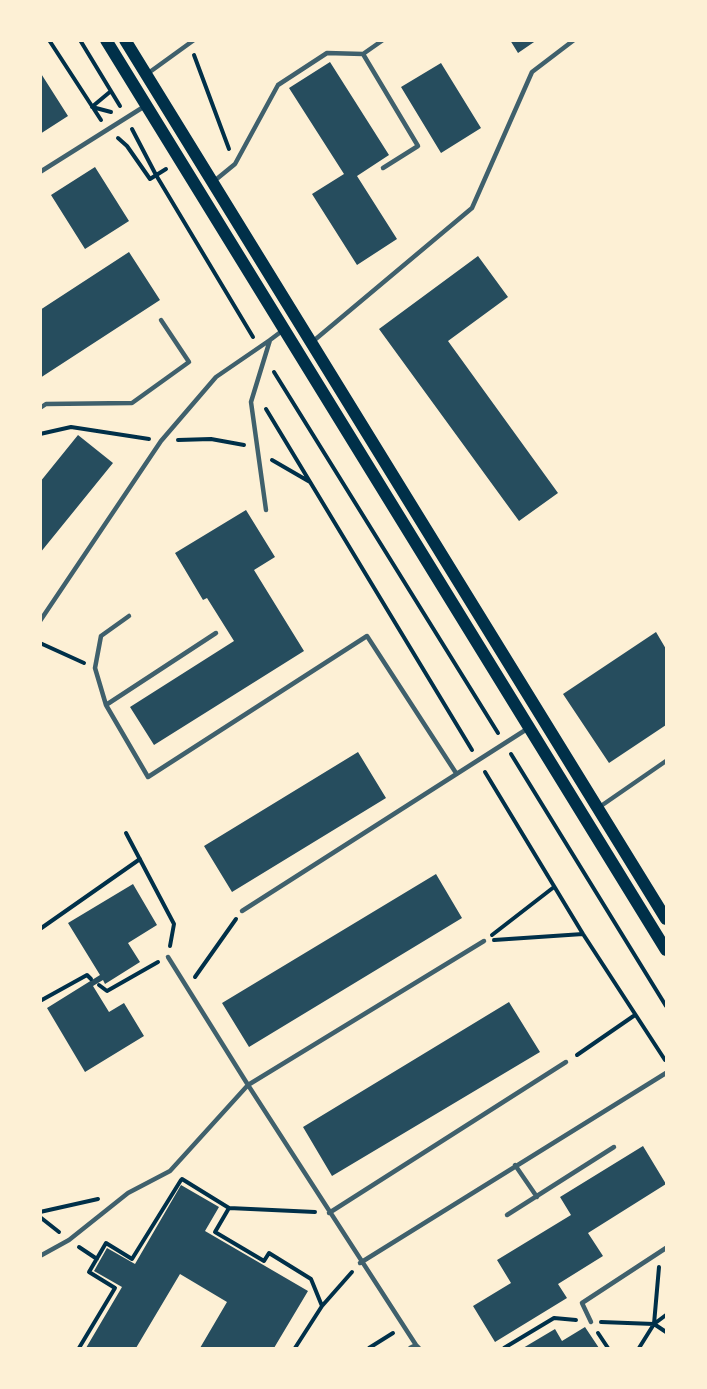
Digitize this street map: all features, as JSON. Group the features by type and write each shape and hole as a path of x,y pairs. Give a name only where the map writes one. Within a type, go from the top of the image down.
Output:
{"main road":[{"path":"106,40 666,950"},
{"path":"125,40 666,919"},
{"path":"130,80 144,71"}],"lane":[{"path":"213,182 235,164 278,85 327,53 363,54 383,40"},
{"path":"311,343 472,208 532,72 574,40"},
{"path":"144,71 192,42"},
{"path":"363,54 418,146 383,168"},
{"path":"40,172 106,128 147,105"},
{"path":"40,408 46,404 132,403 189,362 161,320"},
{"path":"40,621 161,441 216,376 284,330"},
{"path":"266,510 251,402 270,340"},
{"path":"129,616 101,636 95,668 106,705 148,777 367,636 456,773"},
{"path":"106,705 216,633"},
{"path":"242,911 529,727"},
{"path":"598,808 666,761"},
{"path":"40,1256 69,1240 128,1193 170,1171 248,1085 484,941"},
{"path":"168,957 360,1263 417,1347 410,1348"},
{"path":"329,1214 566,1062"},
{"path":"360,1263 666,1072"},
{"path":"507,1215 614,1147"},
{"path":"515,1165 537,1197"},
{"path":"591,1322 582,1303 666,1248"}],"path":[{"path":"49,40 106,128 127,146 150,179 167,168"},
{"path":"80,40 127,117 156,175 259,347"},
{"path":"192,42 235,164"},
{"path":"92,107 111,91"},
{"path":"92,107 127,117 142,133"},
{"path":"161,159 173,178"},
{"path":"265,358 666,1006"},
{"path":"255,391 477,760"},
{"path":"40,434 71,427 161,441 211,439 238,442 310,482"},
{"path":"40,644 95,668"},
{"path":"490,781 583,934 666,1063"},
{"path":"99,985 107,991 168,957 174,924 126,833"},
{"path":"40,929 140,858"},
{"path":"484,941 554,887"},
{"path":"187,988 242,911"},
{"path":"484,941 583,934"},
{"path":"40,1001 87,975 91,979"},
{"path":"566,1062 635,1015"},
{"path":"170,1171 229,1208 329,1214"},
{"path":"79,1348 115,1288 89,1272 106,1244 132,1259 182,1179"},
{"path":"40,1212 128,1193"},
{"path":"229,1208 215,1232 264,1261 268,1253 311,1279 322,1306"},
{"path":"40,1217 97,1259"},
{"path":"654,1324 661,1252"},
{"path":"295,1348 322,1306 360,1263"},
{"path":"639,1348 654,1324 666,1315"},
{"path":"504,1348 554,1318 654,1324 666,1332"},
{"path":"591,1322 608,1348"},
{"path":"369,1348 403,1325"}],"building":[{"path":"510,40 537,40 518,53"},
{"path":"330,62 389,155 357,176 397,239 357,265 312,194 344,174 289,88"},
{"path":"441,63 481,128 441,153 401,87"},
{"path":"40,72 68,116 40,134"},
{"path":"95,167 129,221 85,249 51,195"},
{"path":"129,252 160,300 40,378 40,310"},
{"path":"478,256 508,297 448,341 558,493 519,521 379,329"},
{"path":"78,435 113,463 40,553 40,482"},
{"path":"246,510 275,557 254,570 304,651 154,745 130,707 234,641 207,598 203,600 175,553"},
{"path":"656,632 666,649 666,725 609,763 563,694"},
{"path":"358,752 386,798 232,892 204,846"},
{"path":"436,874 462,918 249,1047 222,1003"},
{"path":"133,884 157,925 128,943 140,962 105,984 103,980 93,986 109,1012 124,1003 144,1036 85,1072 47,1008 100,975 68,923"},
{"path":"509,1002 540,1052 332,1176 303,1127"},
{"path":"643,1146 666,1184 588,1233 603,1256 558,1284 567,1298 495,1342 473,1306 511,1283 497,1260 571,1215 560,1197"},
{"path":"181,1185 219,1207 205,1231 308,1291 274,1348 200,1348 227,1302 180,1274 136,1348 86,1348 122,1287 94,1271 107,1248 135,1264"},
{"path":"585,1327 599,1348 523,1348 555,1329 562,1341"}]}
